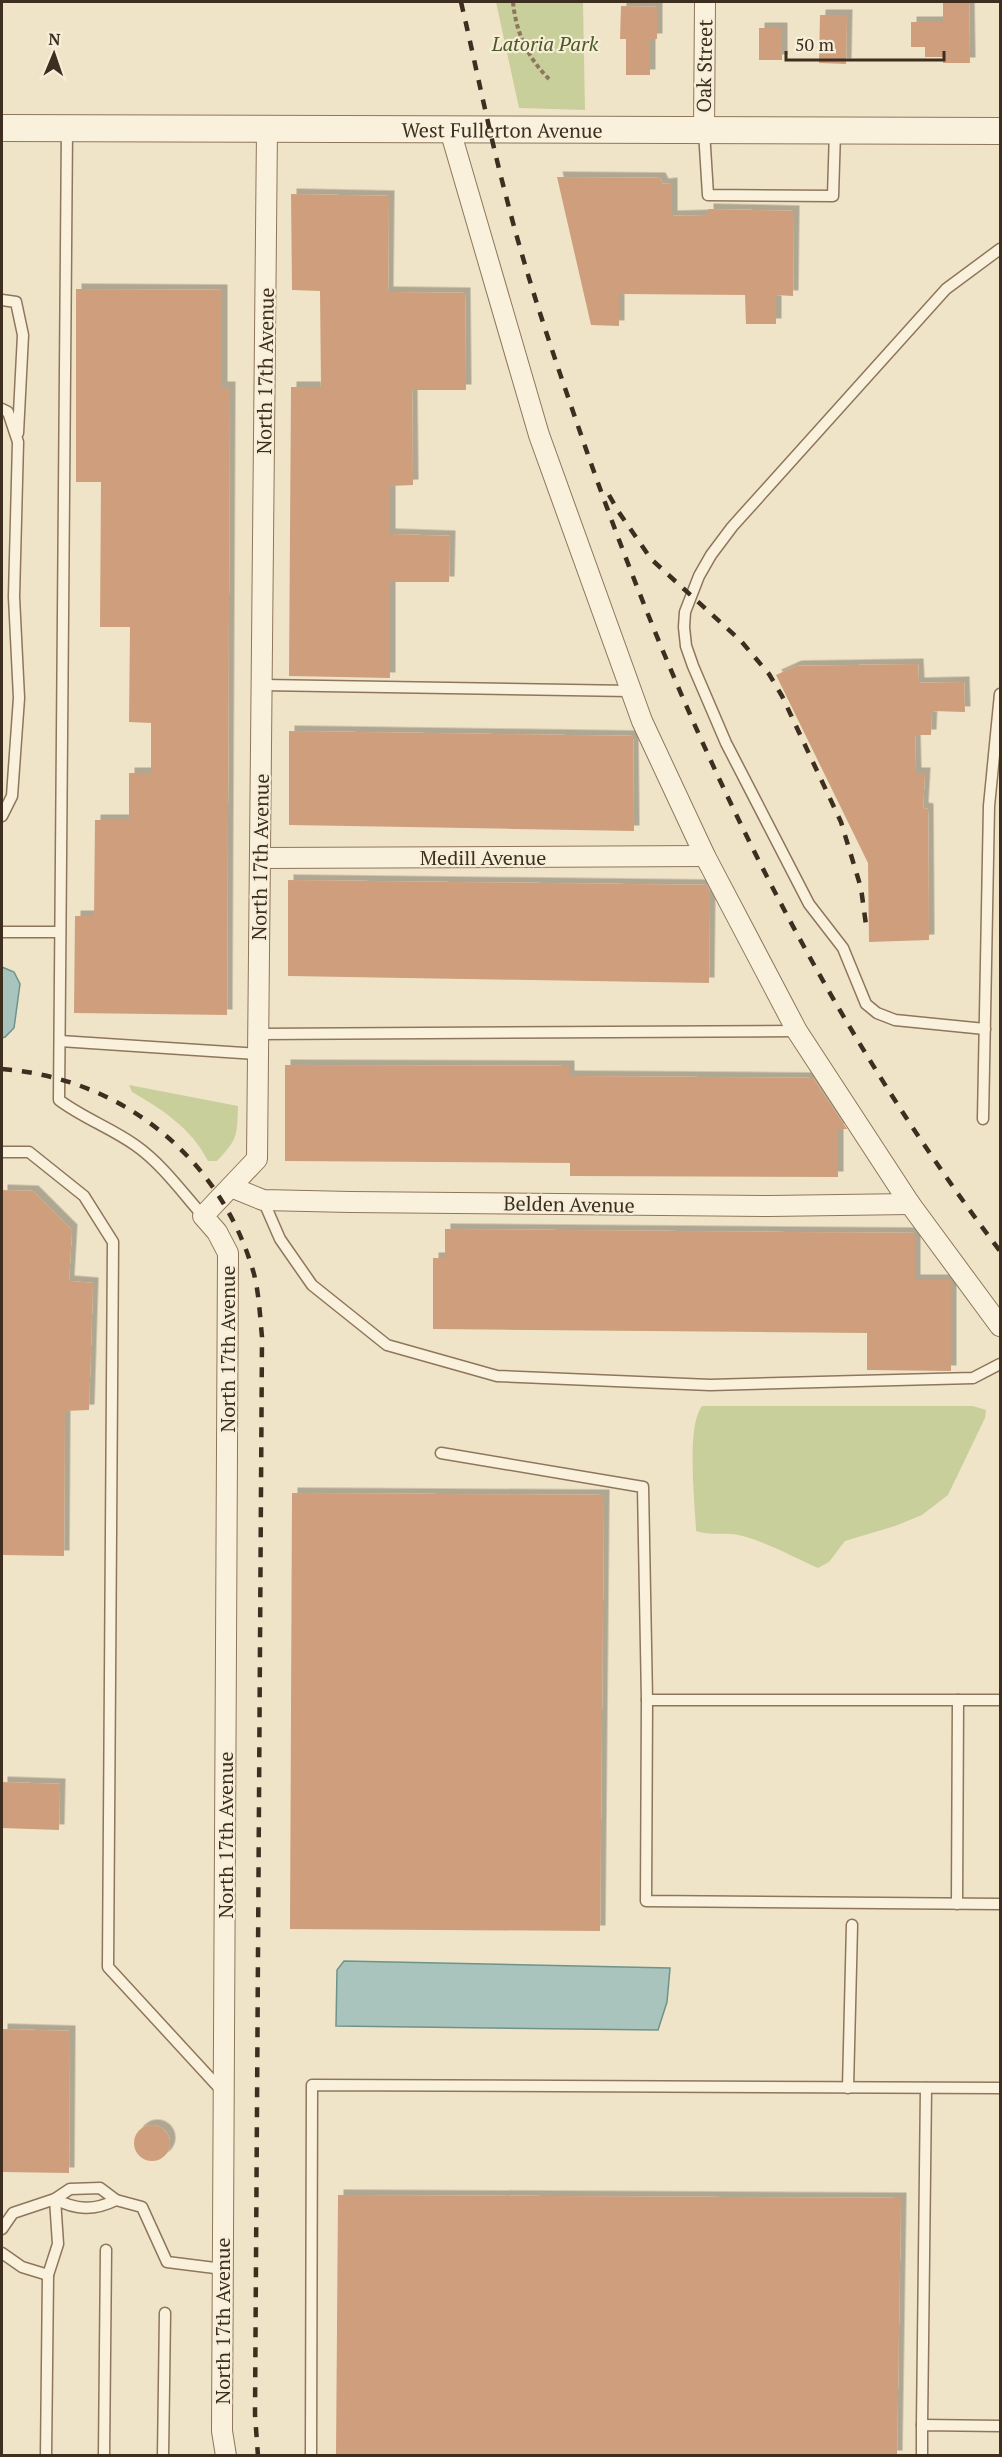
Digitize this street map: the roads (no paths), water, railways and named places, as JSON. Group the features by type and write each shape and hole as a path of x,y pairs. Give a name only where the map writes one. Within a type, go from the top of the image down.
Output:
{"street":[{"name":"Oak Street","path":"704,130 705,2"},
{"name":"West Fullerton Avenue","path":"2,128 1000,131"},
{"name":"North 17th Avenue","path":"226,2456 222,2431 228,1253 218,1232 203,1216 257,1159 267,129"},
{"path":"450,130 539,435 642,721 705,856 797,1031 910,1204 1000,1326"},
{"name":"Medill Avenue","path":"260,858 705,856"},
{"name":"Belden Avenue","path":"231,1187 264,1200 769,1206 910,1204"}],"lane":[{"path":"67,128 59,1100 75,1112 136,1145 203,1216"},
{"path":"704,130 708,195 833,196 835,131"},
{"path":"985,1029 895,1020 877,1013 866,1004 843,948 808,904 726,743 693,666 686,646 684,627 685,612 699,576 732,527 946,289 1000,249"},
{"path":"2,300 16,302 23,335 14,597 19,698 12,796 2,816"},
{"path":"2,409 8,412 18,442"},
{"path":"262,685 631,692"},
{"path":"983,1119 989,806 1000,694"},
{"path":"2,932 60,932"},
{"path":"60,1041 258,1044 797,1031"},
{"path":"2,1152 29,1152 84,1196 113,1242 108,1967 224,2092"},
{"path":"264,1200 280,1239 312,1285 387,1345 497,1376 710,1385 973,1378 1000,1364"},
{"path":"441,1454 643,1487 647,1700 646,1901 1000,1904"},
{"path":"647,1700 1000,1700"},
{"path":"957,1904 958,1700"},
{"path":"848,2088 852,1925"},
{"path":"311,2456 312,2085 1000,2088"},
{"path":"922,2456 926,2088"},
{"path":"2,2229 13,2213 55,2199 70,2189 100,2188 116,2200 142,2207 167,2262 223,2269"},
{"path":"55,2199 72,2207 100,2208 116,2200"},
{"path":"46,2456 48,2275 58,2244 55,2199"},
{"path":"104,2456 106,2250"},
{"path":"2,2253 22,2267 48,2275"},
{"path":"163,2456 165,2313"},
{"path":"922,2425 1000,2426"}],"water":[{"path":"2,967 14,972 20,984 14,1028 2,1038"},
{"path":"344,1961 670,1968 667,2002 658,2030 336,2026 337,1970"}],"railway":[{"path":"461,2 500,172 554,357 626,558 668,663 714,767 763,868 816,968 873,1065 934,1159 1000,1251"},
{"path":"609,495 651,559 741,641 769,674 782,696 841,822 861,888 866,925"},
{"path":"2,1069 46,1076 87,1088 125,1107 160,1131 191,1160 217,1194 239,1232 256,1282 262,1337 255,2415 258,2456"}],"park label":[{"name":"Latoria Park","path":"545,43"}]}
